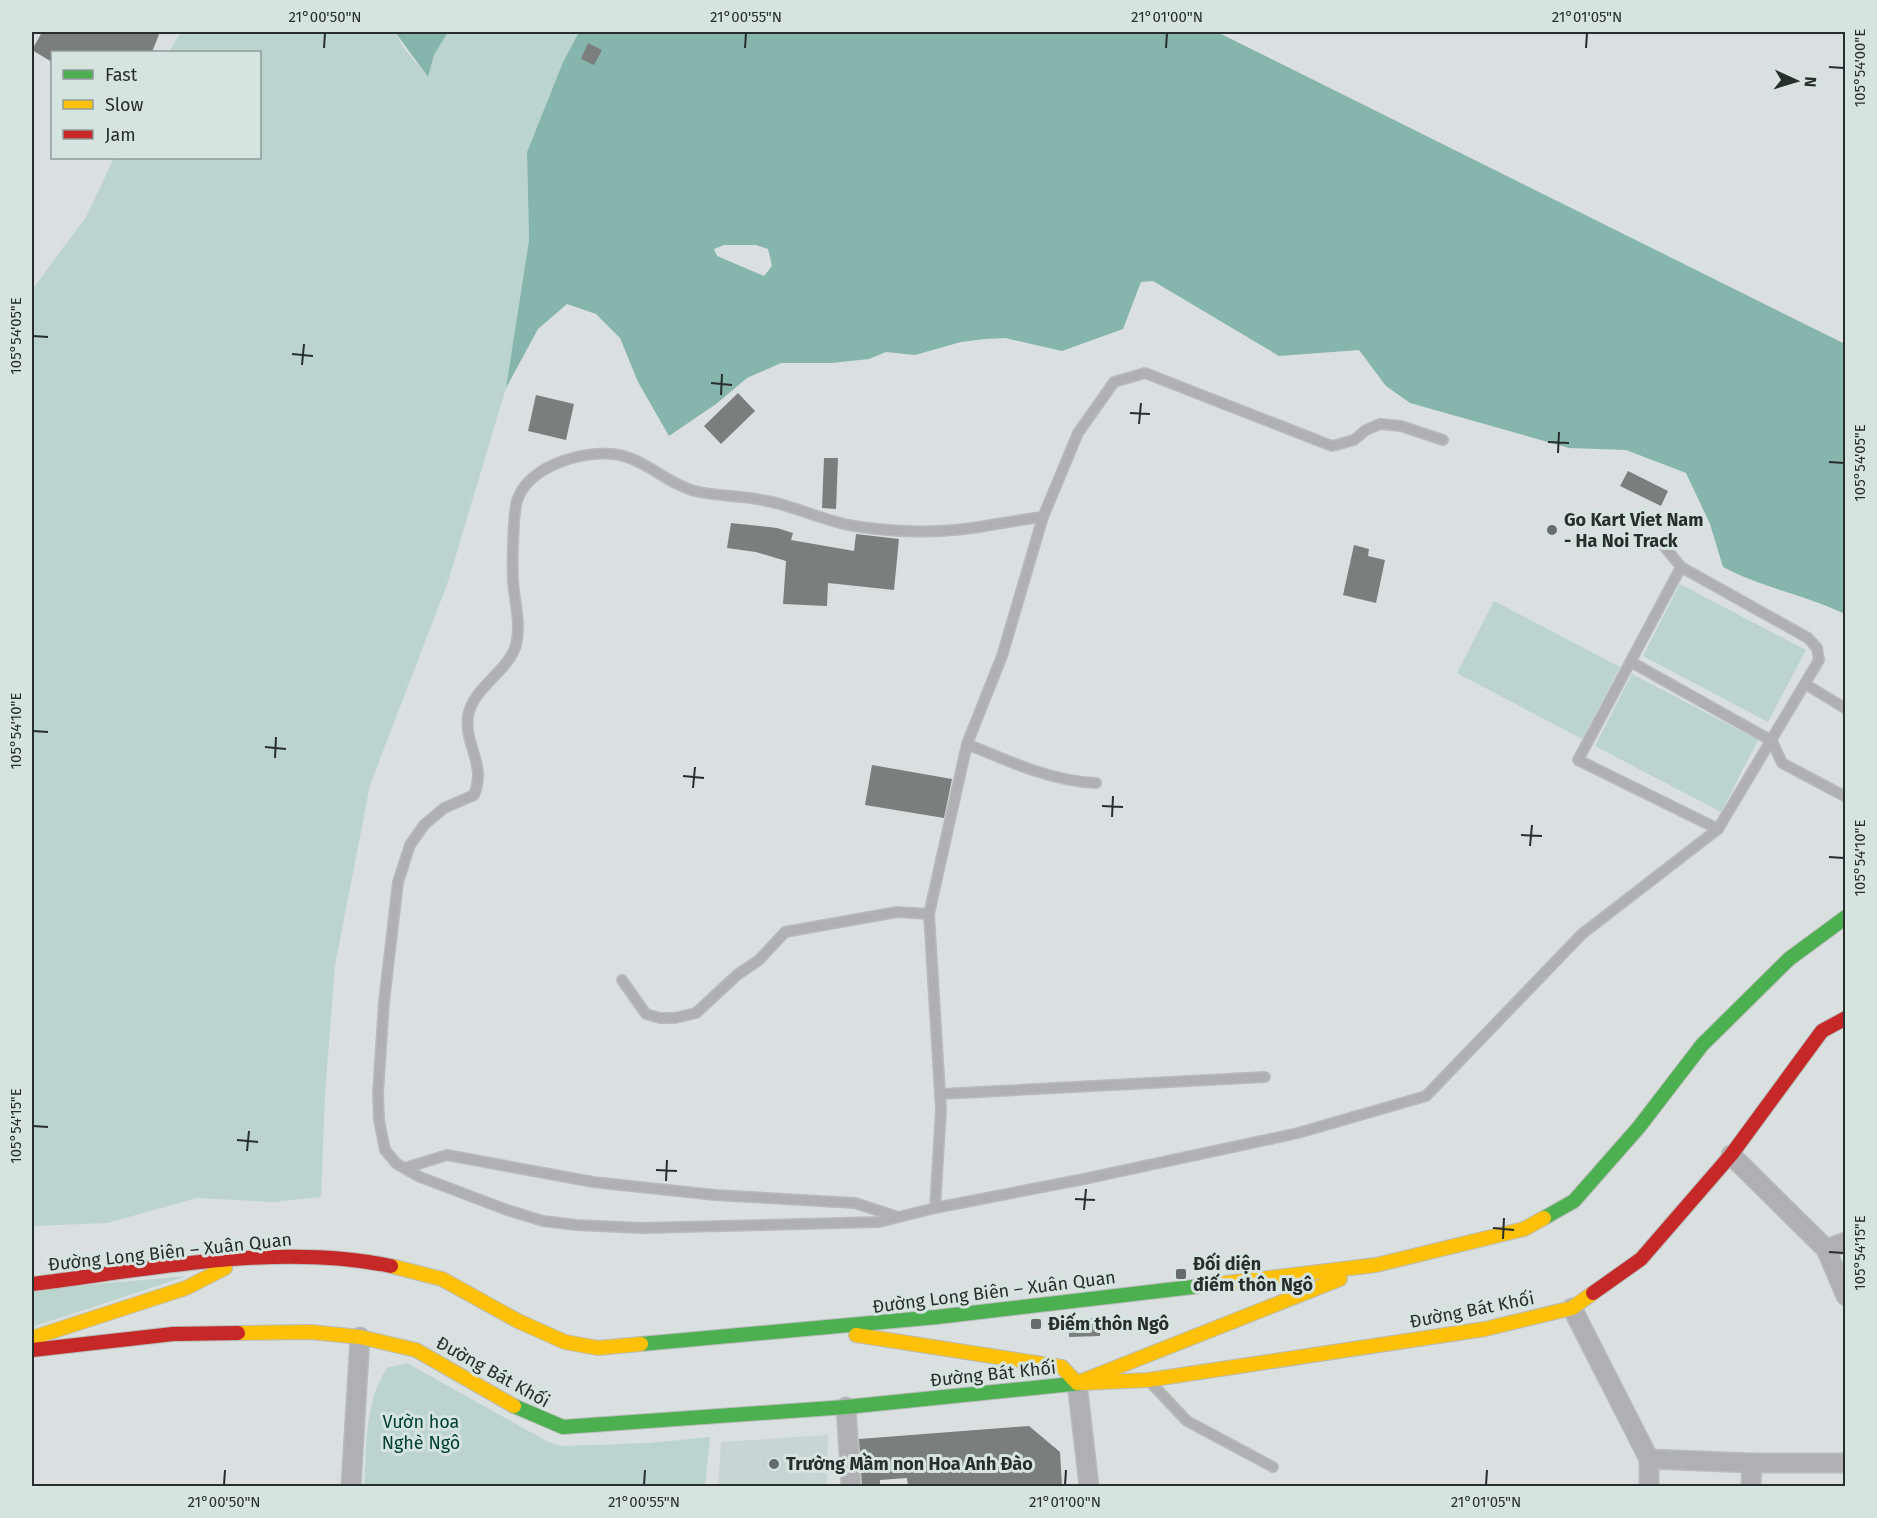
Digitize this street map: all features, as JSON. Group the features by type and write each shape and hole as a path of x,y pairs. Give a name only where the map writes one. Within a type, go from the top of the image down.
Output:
{"main road":[{"name":"Đường Long Biên – Xuân Quan","path":"32,1284 241,1260 308,1256 373,1262 440,1278 516,1320 579,1347 598,1348 819,1330 1376,1264 1524,1229 1574,1201 1639,1127 1702,1045 1789,959 1845,917"},
{"name":"Đường Bát Khối","path":"32,1350 173,1334 311,1332 360,1337 416,1350 525,1412 547,1423 562,1427 846,1407 1077,1383 1148,1380 1485,1329 1572,1308 1641,1259 1731,1155 1822,1031 1845,1018"},
{"path":"32,1338 186,1288 241,1260"},
{"path":"819,1330 1062,1367 1077,1383 1376,1264"}],"street":[{"path":"1731,1155 1826,1249 1845,1296"},
{"path":"1826,1249 1845,1242"},
{"path":"1572,1308 1649,1459 1649,1486"},
{"path":"351,1486 360,1337"},
{"path":"1077,1383 1089,1486"},
{"path":"846,1407 851,1486"},
{"path":"1649,1459 1752,1463 1845,1463"},
{"path":"1752,1463 1752,1486"}],"lane":[{"path":"935,1208 940,1094 928,914 938,863 957,800 967,744 1002,656 1043,517 1078,433 1114,382 1145,373 1332,446 1354,440 1366,430 1380,424 1401,426 1443,440"},
{"path":"1043,517 954,530 888,530 855,526 822,519 767,501 714,495 688,489 628,458 613,454 572,458 543,470 529,481 517,500 513,580 518,621 515,649 473,701 469,715 468,730 480,771 478,785 474,795 444,808 424,825 410,845 398,882 384,1002 378,1093 379,1120 385,1150 397,1164 420,1177 507,1210 543,1221 576,1226 642,1228 837,1225 901,1218 935,1208 1084,1179 1286,1135 1426,1096 1582,934 1718,829 1807,685 1819,660 1817,648 1808,638 1681,567 1664,546 1657,542"},
{"path":"1681,567 1578,760 1718,829"},
{"path":"1631,662 1772,741 1782,764 1845,797"},
{"path":"1807,685 1845,709"},
{"path":"967,744 1017,765 1060,778 1096,783"},
{"path":"622,980 646,1014 660,1018 675,1018 696,1013 737,975 759,960 785,932 897,912 928,914"},
{"path":"940,1094 1265,1077"},
{"path":"405,1168 447,1155 593,1182 715,1195 855,1203 901,1218"},
{"path":"1148,1380 1187,1421 1273,1467"}],"shaded area":[{"path":"395,32 448,32 434,55 428,77"},
{"path":"579,32 1217,32 1845,344 1845,614 1753,581 1723,567 1710,524 1686,473 1626,450 1569,448 1410,403 1386,386 1359,350 1279,356 1153,281 1141,282 1123,329 1062,351 1005,338 961,342 915,355 886,352 869,359 832,363 781,363 747,378 716,404 669,436 638,382 620,338 596,314 567,304 538,329 506,388 529,240 527,152 563,62","holes":["724,245 756,245 768,249 772,266 764,276 717,256 714,249"]},
{"name":"Trường Mầm non Hoa Anh Đào","path":"828,1435 827,1486 718,1486 721,1442"}],"green space":[{"path":"181,32 395,32 403,47 428,77 434,55 448,32 579,32 563,62 527,152 529,240 506,388 448,582 370,785 335,965 325,1094 321,1197 273,1202 197,1198 107,1223 32,1226 32,290 86,217 114,159 261,159 261,51 170,51"},
{"path":"1680,584 1806,650 1768,722 1643,656"},
{"path":"1494,601 1620,667 1582,739 1457,673"},
{"path":"1632,674 1758,740 1721,812 1595,746"},
{"path":"187,1276 32,1327 32,1290"},
{"name":"Vườn hoa Nghè Ngô","path":"407,1363 548,1442 562,1446 649,1443 710,1437 705,1486 364,1486 368,1425 374,1396 387,1368"}],"building":[{"path":"42,32 160,32 152,51 51,51 51,61 32,50"},
{"path":"588,43 602,50 594,65 581,59"},
{"path":"738,393 755,411 721,444 704,426"},
{"path":"536,395 574,404 566,440 528,431"},
{"path":"824,458 838,458 836,509 822,508"},
{"path":"1628,471 1668,491 1661,506 1620,486"},
{"path":"731,523 777,528 793,533 791,540 854,551 856,534 899,539 894,590 828,583 827,606 783,604 786,561 756,552 727,548"},
{"path":"1354,545 1369,549 1368,556 1385,560 1376,603 1343,595"},
{"path":"872,765 952,779 944,818 865,805"},
{"path":"1100,1318 1100,1336 1069,1337 1069,1319"},
{"path":"1029,1426 1060,1452 1062,1486 908,1486 907,1478 880,1480 880,1486 862,1486 859,1439"}],"traffic: fast":[{"path":"1544,1218 1574,1201 1639,1127 1702,1045 1789,959 1846,917"},
{"path":"641,1344 937,1317 1218,1284"},
{"path":"514,1406 563,1427 846,1407 1082,1383"}],"traffic: slow":[{"path":"1218,1284 1376,1265 1524,1229 1544,1218"},
{"path":"391,1266 442,1279 518,1321 565,1342 598,1348 641,1344"},
{"path":"32,1338 186,1288 225,1268"},
{"path":"856,1335 1062,1367 1077,1383 1340,1279"},
{"path":"1082,1383 1148,1380 1485,1329 1572,1308 1593,1293"},
{"path":"238,1333 311,1332 360,1337 416,1350 514,1406"}],"traffic: jam":[{"path":"1593,1293 1641,1259 1731,1155 1822,1031 1846,1018"},
{"path":"32,1284 166,1266 257,1257 348,1259 391,1266"},
{"path":"32,1350 173,1334 238,1333"}],"place":[{"name":"Go Kart Viet Nam - Ha Noi Track","path":"1552,530"},
{"name":"Đối diện điếm thôn Ngô","path":"1181,1274"},
{"name":"Điếm thôn Ngô","path":"1036,1324"},
{"name":"Trường Mầm non Hoa Anh Đào","path":"774,1464"}]}
